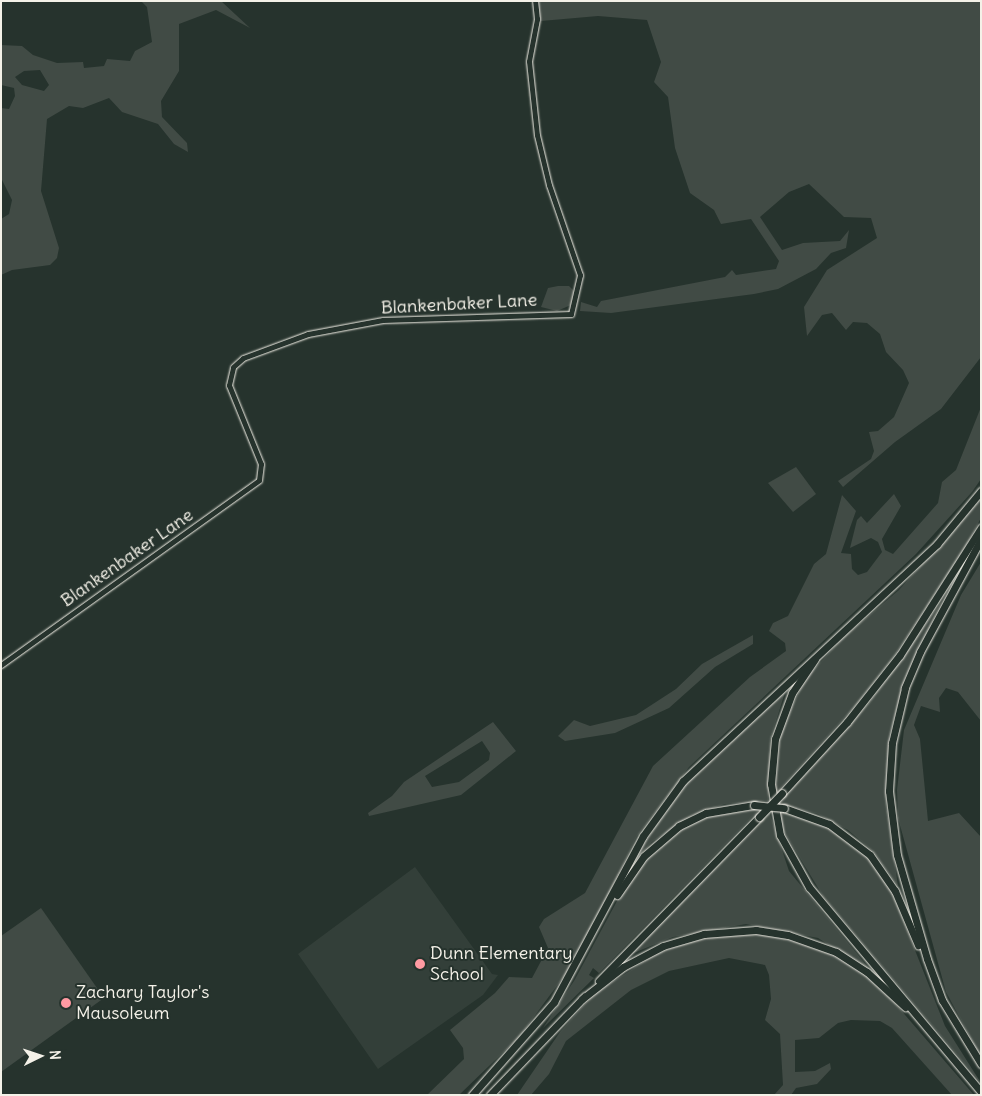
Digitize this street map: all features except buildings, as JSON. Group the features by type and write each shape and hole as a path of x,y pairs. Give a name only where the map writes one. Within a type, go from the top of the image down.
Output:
{"highway":[{"path":"472,1095 548,1012 596,928 643,836 683,781 936,544 981,491"},
{"path":"490,1095 782,793 848,722 900,655 981,528"},
{"path":"942,1000 897,855 890,812 890,763 897,718 912,670 981,539"},
{"path":"820,653 792,693 775,739 771,784 780,834 809,887 981,1092"},
{"path":"596,928 634,869 667,835 706,813 754,805 784,808 814,817 844,832 879,865 900,900 942,1000 981,1064"},
{"path":"582,999 623,967 662,946 704,934 769,931 806,940 853,962 881,984 933,1035"}],"street":[{"name":"Blankenbaker Lane","path":"1,665 258,480 261,464 229,385 233,367 243,358 308,334 383,320 571,314 580,275 548,185 537,135 529,61 538,19 534,1"}],"shaded area":[{"path":"141,1 221,1 250,28 216,10 179,24 179,71 161,101 162,117 187,143 188,152 174,144 158,124 122,112 109,98 83,108 69,106 47,119 41,191 59,248 57,258 50,265 12,270 1,275 1,219 9,214 12,200 1,178 1,108 9,109 15,96 14,88 1,85 1,45 22,46 33,55 57,63 83,62 84,68 104,66 107,59 130,61 135,51 152,42 147,7","holes":["40,70 49,85 44,91 22,85 15,77 24,71"]},
{"path":"537,1 981,1 981,357 941,409 895,442 843,487 838,481 871,459 874,451 869,432 878,431 894,417 909,383 903,370 886,352 880,334 867,323 853,322 846,330 832,313 822,315 807,336 804,307 827,270 877,238 871,218 844,217 809,184 789,192 760,217 782,250 803,243 840,241 849,230 846,248 831,253 816,269 778,289 754,294 611,313 580,311 581,302 597,307 601,301 725,277 732,270 736,275 776,269 779,261 751,219 721,224 714,210 690,193 675,148 668,97 654,82 661,62 647,20 598,16 541,21"},
{"path":"569,286 576,293 571,305 557,311 541,307 548,288"},
{"path":"981,407 981,479 972,492 916,554 689,767 637,836 576,960 519,1037 459,1095 427,1095 464,1059 463,1048 450,1030 495,993 509,977 532,978 548,948 539,927 544,919 585,893 653,766 750,677 786,651 785,643 769,631 773,623 788,616 814,564 826,554 842,495 856,511 841,553 851,554 852,569 858,575 867,572 882,552 878,542 871,538 850,548 857,520 861,516 867,523 894,494 901,506 882,539 885,550 893,554 938,503 942,482 956,470"},
{"path":"796,467 816,494 793,512 768,483"},
{"path":"981,499 981,518 963,551 894,656 854,707 775,794 781,732 805,679 843,638 899,590"},
{"path":"981,562 981,721 958,692 946,688 939,698 940,712 921,706 914,725 920,739 928,821 959,813 981,837 981,1057 946,992 898,818 897,790 904,730 961,595"},
{"path":"942,601 905,678 889,737 886,805 898,886 874,852 848,830 818,814 778,803 870,702"},
{"path":"753,635 753,644 715,667 669,708 615,733 565,741 558,736 574,720 590,726 636,715 676,689 702,664"},
{"path":"786,689 770,740 768,801 725,804 692,815 652,842 631,864 682,786"},
{"path":"493,722 516,751 461,795 369,816 368,813 392,796 404,782","holes":["482,741 490,753 489,760 459,782 432,787 425,776"]},
{"path":"760,809 599,973 593,968 589,975 594,978 543,1028 574,981 624,888 652,850 696,820 713,814"},
{"path":"769,811 789,871 872,972 818,938 746,924 673,937 631,954"},
{"path":"779,811 814,820 842,834 870,859 890,887 945,1026 981,1083 823,896 783,830"},
{"path":"415,867 492,974 498,975 483,995 378,1069 298,954"},
{"path":"41,908 104,998 1,1072 1,936"},
{"path":"725,934 769,934 826,950 862,971 887,994 974,1095 952,1095 892,1028 880,1021 851,1020 838,1023 819,1038 795,1040 795,1072 815,1071 830,1063 831,1069 817,1084 796,1088 791,1095 774,1095 783,1085 780,1034 765,1020 771,999 769,975 765,965 729,958 669,971 631,990 566,1041 549,1074 531,1095 517,1095 560,1032 594,994 656,954 692,940"}],"place":[{"name":"Dunn Elementary School","path":"420,964"},
{"name":"Zachary Taylor's Mausoleum","path":"66,1003"}]}
